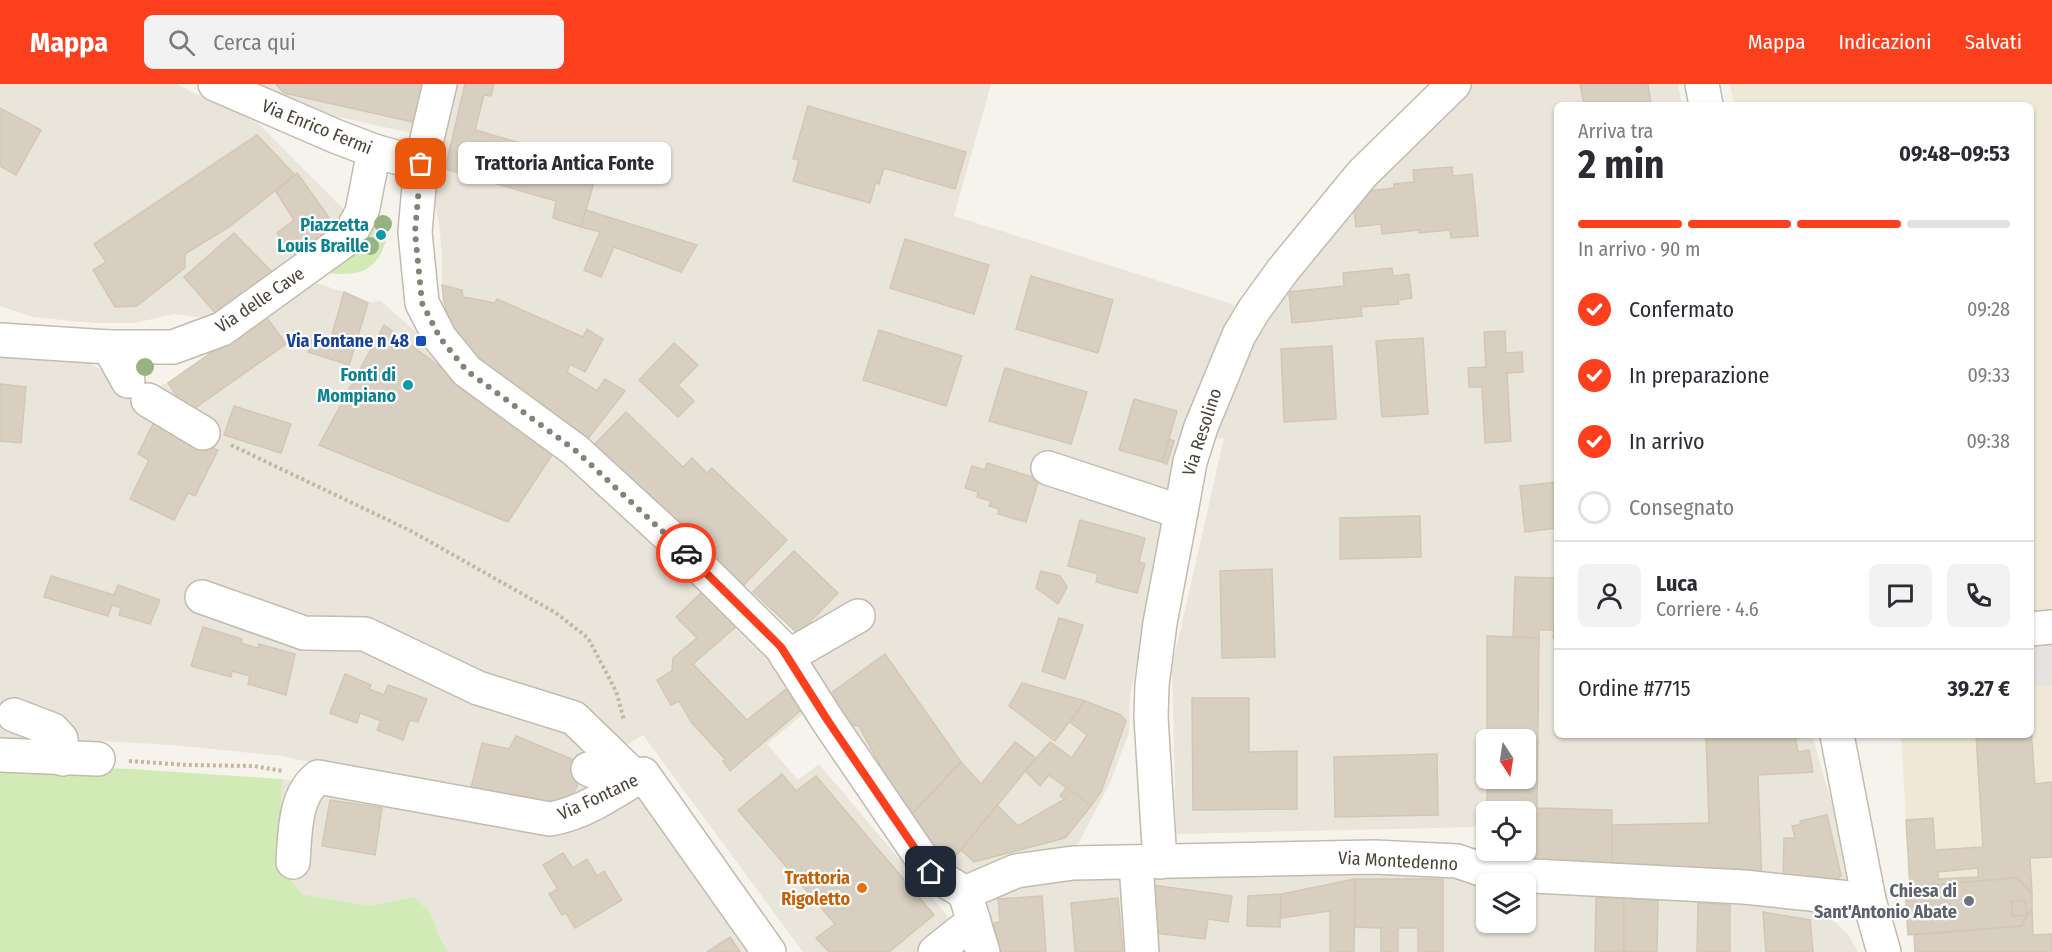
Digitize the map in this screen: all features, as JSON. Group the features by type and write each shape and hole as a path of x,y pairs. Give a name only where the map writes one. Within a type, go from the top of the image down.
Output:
{"street":[{"name":"Via Enrico Fermi","path":"215,84 325,132 421,164"},
{"path":"441,84 421,164 415,232 422,303 440,338 467,371 575,450 671,538 781,647 828,721 931,872 970,907 983,952"},
{"name":"Via Resolino","path":"1142,952 1148,862 1152,685 1160,623 1190,462 1201,427 1228,358 1254,310 1302,246 1362,174 1454,84"},
{"path":"1702,84 1705,102"},
{"name":"Via delle Cave","path":"0,340 59,345 172,347 222,330 348,238 362,212 374,150"},
{"path":"0,317 23,324 59,345 43,359 19,361 0,358"},
{"path":"109,347 138,391 203,433"},
{"path":"1048,468 1181,512"},
{"path":"202,597 304,633 365,634 478,688 574,718 631,782"},
{"path":"787,657 858,616"},
{"path":"2034,629 2052,627"},
{"path":"14,715 53,730 61,739 63,759"},
{"path":"1838,738 1869,900 1884,952"},
{"path":"0,755 98,759"},
{"path":"588,769 631,782"},
{"name":"Via Fontane","path":"293,862 298,810 309,788 318,777 550,819 569,814 643,774 769,952"},
{"name":"Via Montedenno","path":"970,907 1016,871 1073,863 1374,857 1457,861 1495,874 1744,887 1869,900"},
{"path":"935,952 970,907"}],"path":[{"path":"203,433 282,468 411,531 556,614 588,638 616,691"},
{"path":"98,759 188,765 254,766 283,771"}],"shaded area":[{"path":"0,84 176,84 259,124 357,223 225,321 174,314 135,323 92,323 33,317 0,306"},
{"path":"258,84 435,84 424,136 281,104"},
{"path":"445,84 991,84 954,216 1235,305 1205,376 1167,519 1130,697 1129,733 1109,785 1078,844 968,876 949,871 802,662 798,634 747,587 739,594 442,337 442,254 439,224 425,162"},
{"path":"1461,84 1678,84 1681,102 1554,102 1554,738 1813,738 1850,868 1845,893 1623,888 1624,898 1730,905 1754,898 1819,908 1848,934 1858,952 1158,952 1149,874 1330,869 1476,875 1476,933 1536,933 1536,873 1490,873 1488,861 1536,861 1536,801 1476,801 1476,827 1176,834 1172,667 1224,438 1213,438 1262,308"},
{"path":"1730,84 2052,84 2052,952 1915,952 1914,935 1908,935 1905,887 1910,887 1901,738 2034,738 2034,102 1733,102"},
{"path":"303,279 368,302 381,301 487,394 631,511 814,705 767,744 798,780 819,764 955,925 922,952 803,952 643,735 612,754 567,810 537,813 282,756 173,745 61,739 0,749 0,346 89,363 140,392 168,383 265,315"},
{"path":"2052,640 2052,685 2034,687 2034,642"},
{"path":"282,779 508,818 639,786 755,952 448,952 439,938 431,913 414,897 370,906 302,894 278,864"},
{"path":"1121,872 1128,952 989,952 984,899 1000,886"}],"green space":[{"path":"374,216 390,218 385,245 374,263 356,273 329,273 367,243"},
{"path":"0,760 47,766 282,779 278,864 302,894 370,906 414,897 431,913 439,937 448,952 0,952"}],"building":[{"path":"276,84 424,84 413,122 284,93"},
{"path":"465,84 494,84 491,96 484,95 475,130 520,143 518,149 596,176 581,227 553,218 556,201 445,169"},
{"path":"1580,84 1648,84 1651,102 1583,102"},
{"path":"808,106 966,152 955,189 884,168 879,184 876,182 870,203 793,181 799,160 793,159"},
{"path":"0,108 41,130 16,175 0,166"},
{"path":"257,135 295,175 229,227 185,254 185,268 137,306 115,307 93,270 106,262 94,244"},
{"path":"1452,167 1453,176 1472,174 1478,236 1451,238 1450,230 1419,233 1419,230 1382,234 1381,224 1356,227 1353,202 1361,192 1394,188 1394,184 1414,182 1413,170"},
{"path":"297,173 338,230 299,260 277,233 294,220 276,192"},
{"path":"586,210 697,245 681,272 614,247 601,277 584,270 600,232 581,227"},
{"path":"234,233 273,273 218,316 184,277"},
{"path":"905,239 989,265 974,314 890,288"},
{"path":"1392,268 1393,276 1409,274 1412,298 1398,300 1399,304 1361,307 1362,316 1292,323 1289,292 1344,286 1343,273"},
{"path":"1031,276 1113,300 1098,353 1016,329"},
{"path":"442,285 462,290 463,297 495,303 497,299 583,337 587,329 603,339 585,372 570,364 567,372 597,391 605,379 625,391 587,440 481,365 454,337"},
{"path":"344,292 368,303 349,365 308,352 314,333 331,338"},
{"path":"265,315 286,344 188,413 168,383"},
{"name":"Fonti di Mompiano","path":"384,325 554,452 508,522 319,445"},
{"path":"879,330 962,356 946,406 863,380"},
{"path":"1505,331 1506,353 1522,352 1523,372 1507,373 1511,441 1485,443 1482,387 1469,387 1468,368 1486,367 1484,332"},
{"path":"1423,338 1428,414 1382,417 1376,341"},
{"path":"674,343 698,365 678,385 694,401 678,417 639,380"},
{"path":"1332,346 1336,419 1284,422 1281,349"},
{"path":"1005,368 1087,392 1071,444 989,421"},
{"path":"0,384 26,387 21,443 0,441"},
{"path":"1134,399 1177,411 1162,462 1119,450"},
{"path":"234,406 291,424 281,453 224,435"},
{"path":"626,412 683,467 692,458 707,473 712,468 787,540 739,590 591,448"},
{"path":"155,420 218,450 195,496 188,493 174,520 130,499 149,460 138,454"},
{"path":"1169,439 1174,441 1167,464 1162,462"},
{"path":"987,463 1039,479 1026,522 998,514 999,509 989,506 991,501 977,497 978,492 965,488 972,466 985,470"},
{"path":"1554,482 1554,528 1525,532 1520,486"},
{"path":"1420,516 1421,557 1340,559 1340,518"},
{"path":"1080,520 1145,538 1139,562 1145,564 1137,593 1096,582 1098,574 1068,566"},
{"path":"794,551 838,593 798,634 753,592"},
{"path":"1272,569 1275,657 1222,658 1220,571"},
{"path":"1041,571 1060,576 1067,587 1058,604 1036,588"},
{"path":"51,576 114,595 118,585 160,600 150,624 119,615 121,608 112,605 108,616 44,597"},
{"path":"1515,577 1554,578 1554,630 1539,630 1539,638 1513,637"},
{"path":"702,592 738,625 693,664 747,720 790,686 807,705 730,771 723,761 725,759 692,723 679,701 671,705 657,680 672,671 673,658 697,638 676,617"},
{"path":"1059,618 1083,625 1065,679 1042,671"},
{"path":"203,627 242,639 241,643 258,648 259,644 295,654 286,695 248,684 250,676 232,671 231,677 191,666"},
{"path":"1487,636 1539,638 1537,808 1612,810 1612,869 1501,865 1501,861 1536,861 1536,801 1487,801 1487,789 1536,789 1536,729 1487,729"},
{"path":"885,654 961,762 911,815 896,795 859,726 847,724 827,696"},
{"path":"345,674 371,685 369,689 384,695 388,685 427,699 418,722 410,720 403,740 377,730 381,721 360,713 357,723 330,713"},
{"path":"1022,683 1085,701 1055,741 1009,706"},
{"path":"1192,698 1249,698 1249,752 1297,751 1297,809 1193,810"},
{"path":"1085,701 1121,715 1126,721 1101,792 1091,806 1049,775 1040,786 1025,771 1050,742 1072,758 1087,735 1070,722"},
{"path":"516,736 586,765 567,809 471,788 482,743 509,749"},
{"path":"1706,738 1796,738 1798,752 1809,750 1813,772 1758,775 1762,883 1612,869 1612,825 1709,823"},
{"path":"1976,738 2032,738 2035,784 2052,782 2052,857 2030,858 2032,893 2017,878 1910,887 1906,820 1933,818 1935,850 1983,847","holes":["1978,868 1978,877 1938,879 1938,872"]},
{"path":"1015,742 1036,758 950,861 937,852 911,815 961,762 981,784"},
{"path":"1437,754 1438,815 1335,817 1334,757"},
{"path":"782,774 796,791 816,776 934,915 889,952 829,952 816,938 835,924 738,810"},
{"path":"1067,787 1091,806 1065,838 974,862 961,850 997,805 1018,826 1065,799 1060,796"},
{"path":"330,800 382,808 375,855 322,846"},
{"path":"1827,815 1841,875 1833,886 1783,884 1784,838 1795,838 1792,826 1801,824 1800,821"},
{"path":"563,853 573,868 587,859 597,876 604,871 622,900 575,928 566,913 562,915 549,894 558,889 543,865"},
{"name":"Chiesa di Sant'Antonio Abate","path":"2017,878 2032,893 2032,909 2021,926 1908,935 1905,887"},
{"path":"1355,879 1443,879 1443,952 1418,952 1418,928 1398,928 1398,952 1381,952 1381,928 1354,927"},
{"path":"1355,879 1354,952 1330,952 1330,911 1281,918 1281,894"},
{"path":"1152,885 1232,896 1228,922 1208,919 1205,939 1155,933"},
{"path":"1281,894 1280,927 1247,926 1248,896"},
{"path":"1042,896 1046,952 997,952 994,923 1000,922 998,899"},
{"path":"1596,897 1624,898 1624,952 1595,952"},
{"path":"1118,898 1123,952 1075,952 1071,903"},
{"path":"1624,898 1658,900 1657,952 1624,952"},
{"path":"2025,900 2027,915 2013,916 2011,902"},
{"path":"1698,903 1730,905 1730,952 1697,952"},
{"path":"2032,909 2033,935 2052,934 2052,952 1915,952 1914,935 2021,926"},
{"path":"1763,912 1810,920 1813,952 1766,952"},
{"path":"730,937 740,952 707,952"}],"way so far":[{"path":"421,164 415,232 422,303 440,338 467,371 575,450 686,553"}],"place":[{"name":"Trattoria Antica Fonte","path":"421,164"},
{"name":"Piazzetta Louis Braille","path":"381,235"},
{"name":"Via Fontane n 48","path":"421,341"},
{"name":"Fonti di Mompiano","path":"408,385"},
{"name":"Trattoria Rigoletto","path":"862,888"},
{"name":"Chiesa di Sant'Antonio Abate","path":"1969,901"}],"route":[{"path":"686,553 781,647 828,721 931,872"}]}
